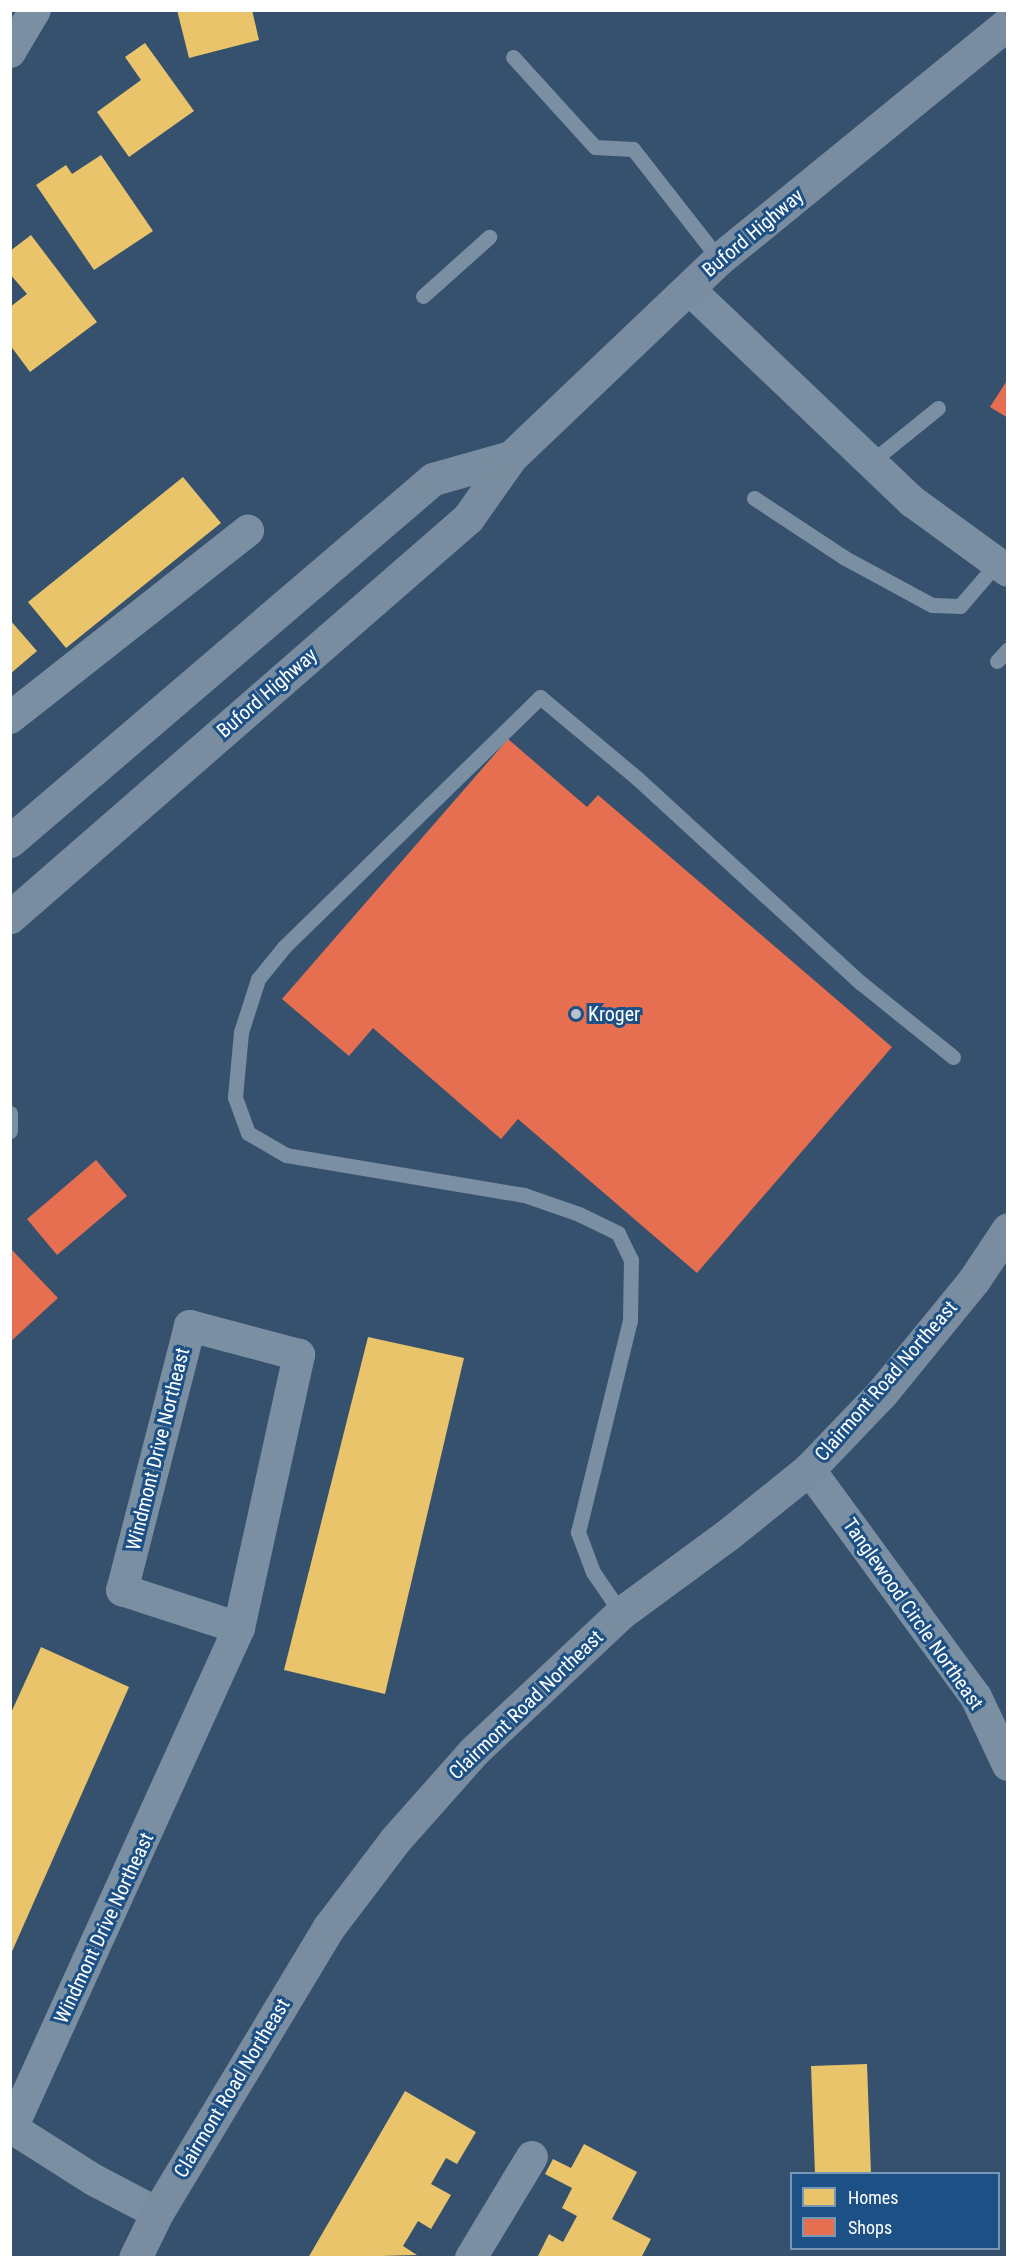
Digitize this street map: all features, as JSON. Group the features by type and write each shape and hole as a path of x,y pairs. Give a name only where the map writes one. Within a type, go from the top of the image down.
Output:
{"main road":[{"name":"Buford Highway","path":"10,917 468,518 511,457 719,259 1008,22"},
{"name":"Buford Highway","path":"10,841 433,478 511,457"},
{"name":"Clairmont Road Northeast","path":"135,2258 157,2213 329,1927 395,1840 474,1751 621,1612 809,1469 881,1394 974,1280 1008,1229"}],"street":[{"path":"10,52 35,10"},
{"path":"689,289 913,502 1002,567"},
{"path":"10,718 248,531"},
{"name":"Windmont Drive Northeast","path":"157,2213 94,2180 11,2130 239,1628 299,1354 190,1326 122,1590 239,1628"},
{"name":"Tanglewood Circle Northeast","path":"809,1469 976,1697 1008,1765"},
{"path":"471,2258 532,2157"}],"lane":[{"path":"513,57 595,147 633,149 719,259"},
{"path":"423,296 489,237"},
{"path":"871,462 938,408"},
{"path":"754,498 845,558 932,605 960,606 1002,567"},
{"path":"997,662 1008,649"},
{"path":"621,1612 593,1572 578,1532 630,1321 631,1260 618,1233 579,1214 524,1195 286,1155 248,1133 235,1097 241,1032 258,979 284,947 540,698 638,779 861,983 953,1057"},
{"path":"10,1113 10,1131"}],"building: Homes":[{"path":"177,10 252,10 259,40 189,58"},
{"path":"145,43 194,111 129,157 97,112 141,80 125,57"},
{"path":"101,155 153,231 94,270 36,185 66,165 72,174"},
{"path":"31,235 97,322 30,372 10,345 10,307 27,294 10,274 10,251"},
{"path":"183,477 221,523 66,648 28,602"},
{"path":"10,620 37,651 10,674"},
{"path":"368,1337 464,1358 385,1694 284,1670"},
{"path":"41,1647 129,1687 10,1956 10,1715"},
{"path":"867,2064 871,2172 815,2172 811,2066"},
{"path":"405,2091 476,2132 457,2164 446,2158 431,2184 451,2195 431,2229 418,2221 403,2246 417,2255 308,2258"},
{"path":"584,2144 637,2172 612,2219 651,2239 641,2258 537,2258 549,2234 563,2242 577,2216 562,2208 572,2188 545,2174 553,2159 571,2168"}],"building: Shops":[{"path":"1008,379 1008,418 990,407"},
{"name":"Kroger","path":"508,739 587,807 598,795 892,1047 697,1273 518,1119 501,1139 373,1028 349,1056 282,999"},
{"path":"96,1160 127,1196 57,1255 27,1219"},
{"path":"10,1248 58,1298 10,1342"}],"place":[{"name":"Kroger","path":"576,1014"}]}
